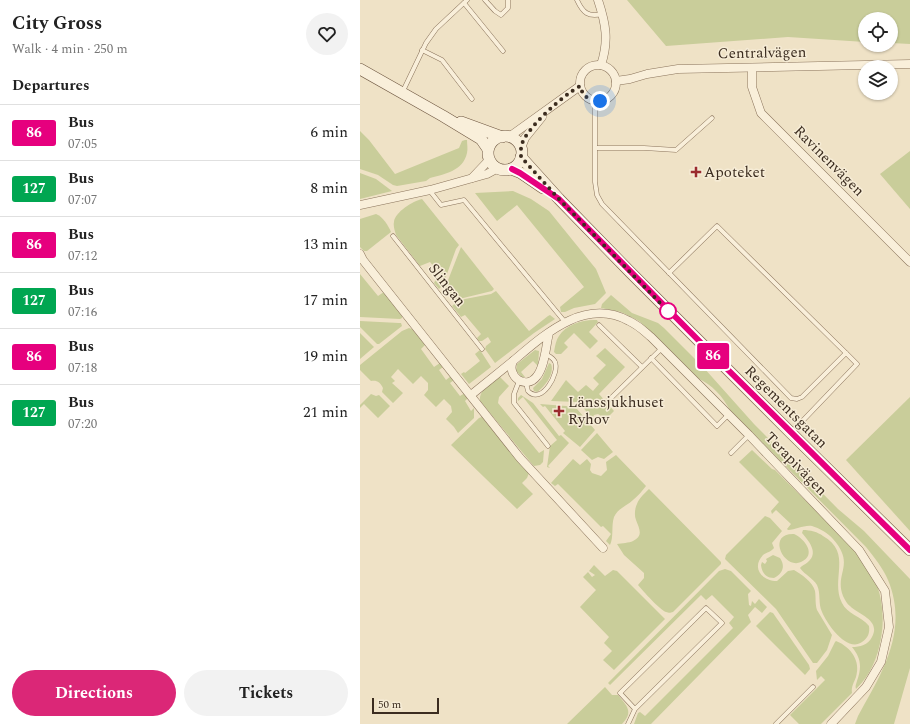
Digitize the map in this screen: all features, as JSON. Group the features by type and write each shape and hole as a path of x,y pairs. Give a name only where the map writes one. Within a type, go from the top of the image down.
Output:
{"street":[{"path":"598,0 604,20 606,39 601,65"},
{"name":"Centralvägen","path":"616,81 678,69 910,64"},
{"path":"595,65 601,65 611,70 616,81 616,87 606,100 595,101 585,96 580,86 580,81 585,70 595,65"},
{"name":"Ravinenvägen","path":"752,68 752,87 761,113 910,262"},
{"path":"360,69 443,116 480,140 498,168"},
{"path":"471,179 489,155 493,141 506,137 580,86"},
{"path":"360,205 430,190 487,174 498,168 507,170 512,169 519,162 528,134 551,107"},
{"path":"443,116 514,139 521,152"},
{"name":"Regementsgatan","path":"521,152 559,199 791,433 910,550"},
{"name":"Regementsgatan","path":"512,169 559,199"},
{"path":"360,254 520,458 603,548"},
{"name":"Terapivägen","path":"471,395 555,328 565,322 589,313 610,314 629,320 662,348 729,414 859,550 885,591 888,627 882,662 866,687 831,724"},
{"path":"513,361 511,368 513,375 522,382 533,380 542,367 549,333"}],"lane":[{"path":"486,0 495,12 501,15 508,8 508,0"},
{"path":"577,0 580,7 588,14 593,16 602,14"},
{"path":"402,93 422,50 436,29 466,1 503,51"},
{"path":"422,50 442,60 472,99"},
{"path":"595,101 595,182 597,195 602,204 791,398 797,399 802,397 846,353"},
{"path":"596,148 676,150 712,118"},
{"path":"430,190 441,205 464,200 565,322"},
{"path":"669,273 717,226 857,364 791,433"},
{"name":"Slingan","path":"393,236 482,349"},
{"path":"598,325 642,367"},
{"path":"608,401 662,348"},
{"path":"544,354 551,357 556,363 556,370 550,383 543,392 538,396 535,396 528,391 522,382 514,394 514,403 548,446"},
{"path":"651,358 717,426 729,414"},
{"path":"731,453 749,435"},
{"path":"628,724 635,709 722,622 706,608 620,693 635,709"},
{"path":"776,724 813,687"}],"green space":[{"path":"627,0 910,0 910,44 898,43 898,12 858,12 858,42 788,37 666,46"},
{"path":"360,131 369,140 395,174 459,148 462,141 465,140 467,140 467,153 462,164 453,171 430,178 426,181 397,186 378,175 360,169"},
{"path":"910,151 910,209 880,174"},
{"path":"360,173 376,179 392,191 360,199"},
{"path":"513,191 531,199 549,211 596,269 606,293 595,304 561,312 560,307 584,287 517,205 497,221 475,193"},
{"path":"422,199 459,245 456,249 443,285 439,289 434,283 441,275 430,262 420,266 396,235 394,227 395,218 401,211 414,202"},
{"path":"376,214 381,217 391,232 367,251 364,251 360,247 360,219"},
{"path":"461,247 494,289 492,291 455,300 445,288"},
{"path":"360,274 378,296 384,292 402,318 360,317"},
{"path":"496,291 529,331 550,315 555,319 495,363 485,349 491,342 488,337 482,341 479,341 477,338 481,334 465,315 461,317 452,306 465,299 491,294"},
{"path":"611,295 632,313 658,323 664,328 704,368 754,424 838,509 864,531 910,579 910,668 894,724 855,724 884,668 894,634 896,617 894,599 888,580 881,567 866,547 730,410 724,400 712,388 697,378 639,321 621,312 601,308 602,304"},
{"path":"597,320 598,322 589,332 598,341 590,349 574,333 564,343 568,347 561,354 556,354 554,352 558,338 566,328 581,321"},
{"path":"360,321 401,323 402,326 377,344 360,327"},
{"path":"409,328 412,329 422,340 425,345 421,349 434,367 440,363 443,367 439,370 446,380 451,376 454,380 450,383 460,396 465,393 469,397 465,401 471,411 474,408 474,418 458,433 446,419 452,412 451,406 444,399 436,407 424,395 428,390 428,383 421,376 413,384 398,369 391,377 395,381 392,383 403,393 393,403 382,392 383,388 377,381 371,381 360,370 360,365 402,331"},
{"path":"360,333 374,347 360,359"},
{"path":"605,348 625,367 599,394 614,411 604,421 603,417 598,414 594,415 592,419 577,402 551,401 566,380 578,392 586,385 593,391 599,384 593,378 606,365 596,356"},
{"path":"480,350 491,367 469,384 461,374 464,372 465,373 480,361 475,354"},
{"path":"535,350 539,351 538,366 533,361 521,372 525,377 522,377 516,371 517,364"},
{"path":"549,363 551,364 552,371 548,380 540,390 537,392 534,391 533,388 542,379"},
{"path":"500,377 509,386 499,397 498,403 539,453 544,450 543,462 540,465 534,466 532,464 480,401 481,393"},
{"path":"371,394 376,396 379,395 390,406 378,418 364,404 360,408 360,405"},
{"path":"521,395 533,403 559,436 561,435 569,443 548,466 550,468 547,467 550,446 557,440 523,397 518,401 518,398"},
{"path":"910,397 910,531 846,460"},
{"path":"540,404 566,406 577,409 595,430 580,447 563,433 565,431 545,406 543,407"},
{"path":"484,416 529,473 527,478 522,483 533,494 517,509 451,445 479,418"},
{"path":"597,433 613,452 604,459 598,457 592,460 581,450"},
{"path":"752,450 772,469 775,470 854,548 862,557 873,576 882,606 883,617 881,638 873,666 856,689 860,671 860,663 852,647 866,644 872,637 874,626 868,618 849,605 843,596 841,581 844,562 843,556 840,548 831,537 820,529 812,526 788,530 787,529 791,524 776,510 772,514 771,511 779,502 739,462"},
{"path":"616,455 646,486 631,502 620,509 614,517 610,545 606,541 611,534 603,526 601,527 558,484 555,486 551,483 573,459 580,465 587,459 591,464 590,470 592,473 601,476 607,470 606,462"},
{"path":"649,489 721,562 721,564 671,613 660,608 638,585 644,578 644,573 624,555 617,544 631,542 639,537 640,532 635,516 636,507 639,500"},
{"path":"765,516 770,518 782,531 772,543 774,548 763,555 758,565 758,569 767,579 777,581 788,571 794,570 812,584 815,591 817,610 832,635 827,650 817,663 813,663 776,609 725,559 726,555"},
{"path":"803,530 808,530 821,535 832,543 837,550 839,558 838,585 842,603 847,610 869,626 868,635 862,642 850,644 844,641 828,623 821,609 817,585 800,568 808,562 813,555 812,547 802,533"},
{"path":"794,534 805,543 809,551 806,559 795,563 789,561 784,556 779,545 781,539 786,535"},
{"path":"773,555 780,558 783,564 781,572 774,578 765,574 761,565 762,562 765,564 767,561 766,559"},
{"path":"594,565 605,576 613,570 617,571 665,619 614,670 603,660 612,651 604,643 609,637 580,607 596,590 583,577 588,572 592,577 595,575 589,571"},
{"path":"725,569 731,571 751,591 748,594 749,605 751,606 752,601 755,604 759,599 767,607 762,613 755,607 748,615 751,622 651,724 634,724 638,713 640,712 645,716 733,628 729,623 734,617 712,595 706,600 701,595 610,685 608,683 719,571"},
{"path":"770,612 773,613 809,665 810,669 805,675 756,626"},
{"path":"836,641 846,647 854,655 856,660 857,671 852,686 852,693 821,724 799,724 790,715 825,680 821,676 817,680 816,671 828,656"},
{"path":"605,687 612,695 618,695 628,709 628,716 622,724 567,724"}],"bus line":[{"name":"86","path":"512,169 534,181 559,199 791,433 910,550"}],"place":[{"name":"Apoteket","path":"696,172"},
{"name":"Länssjukhuset Ryhov","path":"559,411"}],"route":[{"path":"600,101 589,99 581,92 580,86 575,89 551,107 536,123 525,138 521,148 521,157 559,199 668,311"}]}
